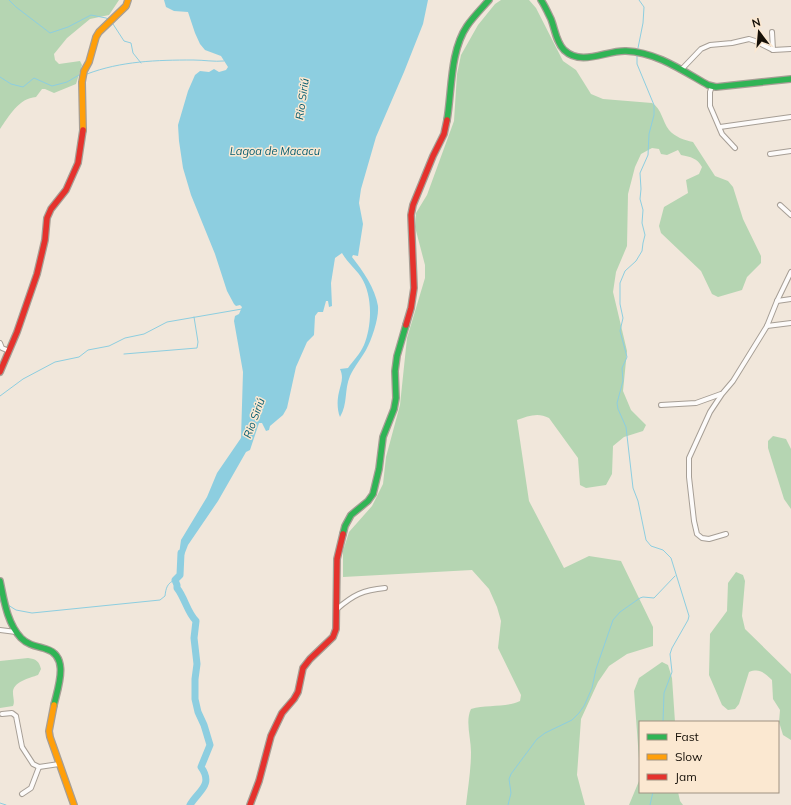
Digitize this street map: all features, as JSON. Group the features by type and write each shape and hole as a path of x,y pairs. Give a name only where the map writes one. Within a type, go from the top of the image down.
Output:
{"street":[{"path":"0,372 23,316 37,274 45,240 46,218 66,190 78,163 84,124 82,82 84,71 89,62 96,37 99,32 126,6 128,0"},
{"path":"250,805 270,736 282,712 294,699 298,692 303,668 310,659 333,637 336,630 337,559 345,526 351,515 368,501 373,494 379,469 383,437 394,410 396,398 395,371 397,356 411,308 414,288 411,215 413,205 421,188 432,156 444,134 456,51 461,36 467,25 489,0"},
{"path":"541,0 548,12 563,49 574,56 581,58 618,51 639,52 659,59 712,86 725,87 791,79"},
{"path":"772,32 774,50"},
{"path":"681,70 701,49 710,44 732,43 749,39 774,50 791,49"},
{"path":"712,86 710,92 710,103 722,134 735,148"},
{"path":"720,127 791,117"},
{"path":"770,154 791,151"},
{"path":"780,205 791,215"},
{"path":"726,534 709,539 702,538 697,534 694,521 688,467 689,458 692,448 710,412 722,394 733,382 767,326 791,272"},
{"path":"777,301 791,299"},
{"path":"767,326 791,323"},
{"path":"0,343 1,348 9,351"},
{"path":"661,405 692,403 722,394"},
{"path":"0,582 8,616 16,632 28,644 52,651 60,661 61,672 49,731 74,805"},
{"path":"337,609 351,598 364,591 385,588"},
{"path":"0,630 16,632"},
{"path":"2,714 12,713 16,716 22,747 33,764 39,767 59,764"},
{"path":"22,794 31,788 39,767"}],"green space":[{"path":"0,0 119,0 109,15 90,19 67,38 54,54 55,60 59,64 80,61 82,65 76,84 54,93 42,89 36,97 24,101 15,108 0,129"},
{"path":"501,0 529,0 536,8 563,61 576,70 591,94 603,99 652,103 658,108 667,127 674,135 693,142 715,176 728,181 733,187 743,219 761,256 761,263 747,277 742,290 718,297 712,294 701,271 661,233 659,226 664,207 688,193 686,180 699,174 702,167 693,158 681,155 678,150 667,155 661,154 659,149 652,148 641,154 635,167 628,194 627,246 616,272 613,292 627,351 623,391 631,410 646,425 643,431 624,437 613,446 612,474 606,485 586,488 580,485 578,458 549,418 537,415 517,420 529,501 564,568 589,556 621,561 653,627 653,646 627,654 609,666 598,682 581,719 577,775 585,805 466,805 471,759 468,719 471,709 514,703 520,701 521,695 498,648 501,621 497,607 489,589 472,570 343,577 343,551 349,532 372,506 383,484 386,457 400,405 407,338 425,278 425,265 415,227 416,213 427,195 454,121 457,74 461,55 478,25 495,4"},
{"path":"773,436 786,439 791,449 791,509 784,499 768,448 768,441"},
{"path":"736,572 743,575 745,581 742,616 745,629 791,674 791,740 783,735 779,722 780,710 773,699 772,680 767,675 759,671 749,672 739,704 735,709 728,710 722,705 709,675 710,634 727,611 728,583"},
{"path":"28,658 38,662 41,669 38,675 18,683 13,689 13,706 0,708 0,661"},
{"path":"662,662 668,665 672,678 675,721 639,721 639,759 634,691 639,678"},
{"path":"639,781 639,793 678,793 680,801 683,805 629,805"}],"water":[{"name":"Lagoa de Macacu","path":"164,0 428,0 423,24 376,137 361,189 359,203 363,224 358,256 353,255 352,257 371,286 378,306 378,311 375,328 368,345 353,369 348,381 344,407 340,417 338,411 338,395 342,378 340,369 348,368 364,345 370,320 368,293 365,284 342,253 335,258 331,283 332,306 329,307 328,301 326,301 323,312 318,312 315,316 314,335 307,342 296,367 287,408 283,415 270,426 269,430 266,431 262,423 259,423 250,450 246,452 218,501 188,545 181,563 179,554 181,540 207,497 217,473 241,438 243,372 234,321 235,316 239,314 242,307 234,304 227,291 215,254 191,195 183,168 178,125 188,91 195,75 200,71 209,72 214,69 219,72 226,70 228,67 221,56 205,50 200,44 188,12 174,11 166,7"}],"waterway":[{"path":"9,0 50,33 68,27 91,15 108,19"},
{"path":"638,48 643,23 644,7 639,0"},
{"path":"113,24 124,41 131,43 133,53 141,63"},
{"path":"637,56 637,64 654,105 654,115 649,134 648,155 640,173 640,199 643,210 642,223 645,235 642,251 636,261 625,271 620,283 620,304 623,318 620,331 627,357 622,368 623,381 617,403 626,427 633,488 638,501 646,540 651,546 663,550 671,558 689,616 670,654 672,672 664,693 663,721"},
{"path":"87,74 113,66 139,62 180,60 224,61"},
{"path":"0,77 11,84 23,87 34,78 52,86 67,82 79,75"},
{"path":"0,396 23,379 55,362 79,357 88,350 109,346 125,338 144,334 167,322 242,309"},
{"path":"124,354 197,348 198,342 194,317"},
{"name":"Rio Siriú","path":"181,553 180,575 175,580 177,588 190,613 196,621 194,638 197,664 195,699 210,745 201,767 205,773 205,783 190,805"},
{"path":"508,805 511,793 509,779 511,774 537,739 545,733 572,720 584,706 592,688 596,669 613,620 620,612 640,598 654,598 675,576"},
{"path":"8,605 16,610 32,613 160,600 165,596 166,588 172,581 175,580"},
{"path":"0,600 2,604"},
{"path":"650,805 653,793"},
{"path":"0,803 6,805"}],"traffic: fast":[{"path":"447,120 452,71 457,47 467,26 489,0"},
{"path":"541,0 551,19 561,47 571,55 586,58 618,51 637,52 669,63 708,85 716,87 791,79"},
{"path":"343,534 345,526 351,515 368,501 373,494 379,469 383,437 394,409 396,398 395,371 397,356 406,325"},
{"path":"0,581 9,618 16,632 26,642 46,649 58,658 60,665 60,681 54,705"}],"traffic: slow":[{"path":"83,130 82,82 84,71 89,62 96,37 99,32 126,6 128,0"},
{"path":"54,705 49,731 50,737 74,805"}],"traffic: jam":[{"path":"406,325 411,308 414,288 411,215 413,205 433,156 444,134 447,120"},
{"path":"0,372 17,332 37,274 45,240 47,218 51,209 66,190 78,163 83,130"},
{"path":"250,805 259,781 271,736 282,713 298,692 303,668 310,659 333,637 336,629 337,559 343,534"}]}
